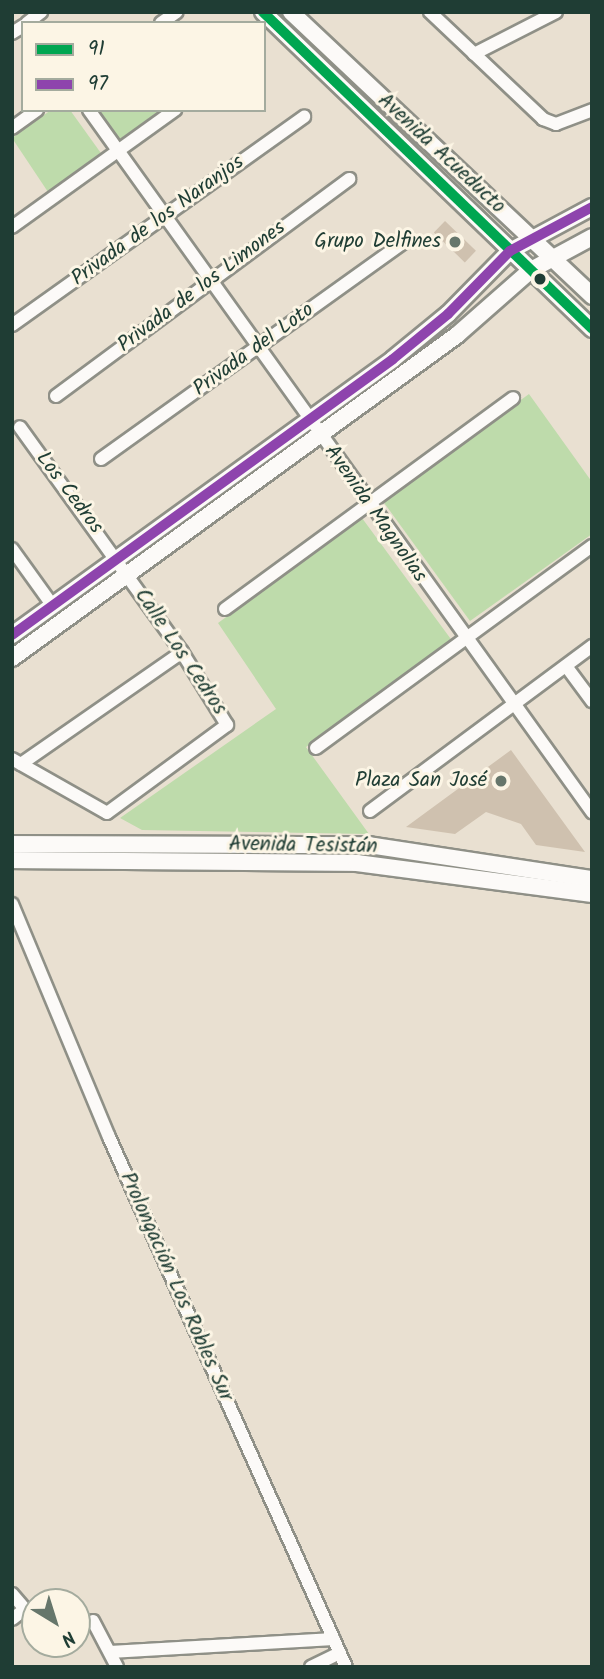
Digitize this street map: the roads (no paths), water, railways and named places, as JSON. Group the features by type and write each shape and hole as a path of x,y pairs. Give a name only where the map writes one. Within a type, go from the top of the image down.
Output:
{"street":[{"name":"Avenida Acueducto","path":"262,12 592,329"},
{"name":"Avenida Acueducto","path":"291,12 592,296"},
{"path":"430,12 542,119 556,124 592,110"},
{"path":"474,54 556,12"},
{"path":"12,128 34,112"},
{"name":"Avenida Magnolias","path":"90,112 512,706 592,812"},
{"path":"12,227 172,112"},
{"name":"Privada de los Naranjos","path":"12,325 304,117"},
{"name":"Privada de los Limones","path":"56,396 349,179"},
{"path":"12,658 128,575 314,427 468,295 510,251 592,206"},
{"path":"12,635 117,559 314,427 403,373 485,314 531,270 592,237"},
{"name":"Privada del Loto","path":"101,459 406,241"},
{"path":"468,295 485,314"},
{"path":"393,359 403,373"},
{"path":"225,609 513,398"},
{"name":"Los Cedros","path":"20,427 128,575"},
{"path":"316,748 592,546"},
{"path":"12,549 53,606"},
{"name":"Calle Los Cedros","path":"17,762 99,810 112,811 227,724 182,652 128,575"},
{"path":"370,811 592,646"},
{"path":"17,762 182,652"},
{"path":"566,666 587,685 592,701"},
{"name":"Avenida Tesistán","path":"12,844 369,845 592,879"},
{"path":"220,844 221,862"},
{"name":"Avenida Tesistán","path":"12,860 357,863 592,894"},
{"name":"Prolongación Los Robles Sur","path":"12,904 109,1137 346,1667"},
{"path":"12,1594 25,1609 12,1619"},
{"path":"93,1620 117,1667"},
{"path":"110,1652 334,1639"},
{"path":"311,1667 340,1653"}],"place":[{"name":"Grupo Delfines","path":"455,242"},
{"name":"Plaza San José","path":"501,781"}]}
